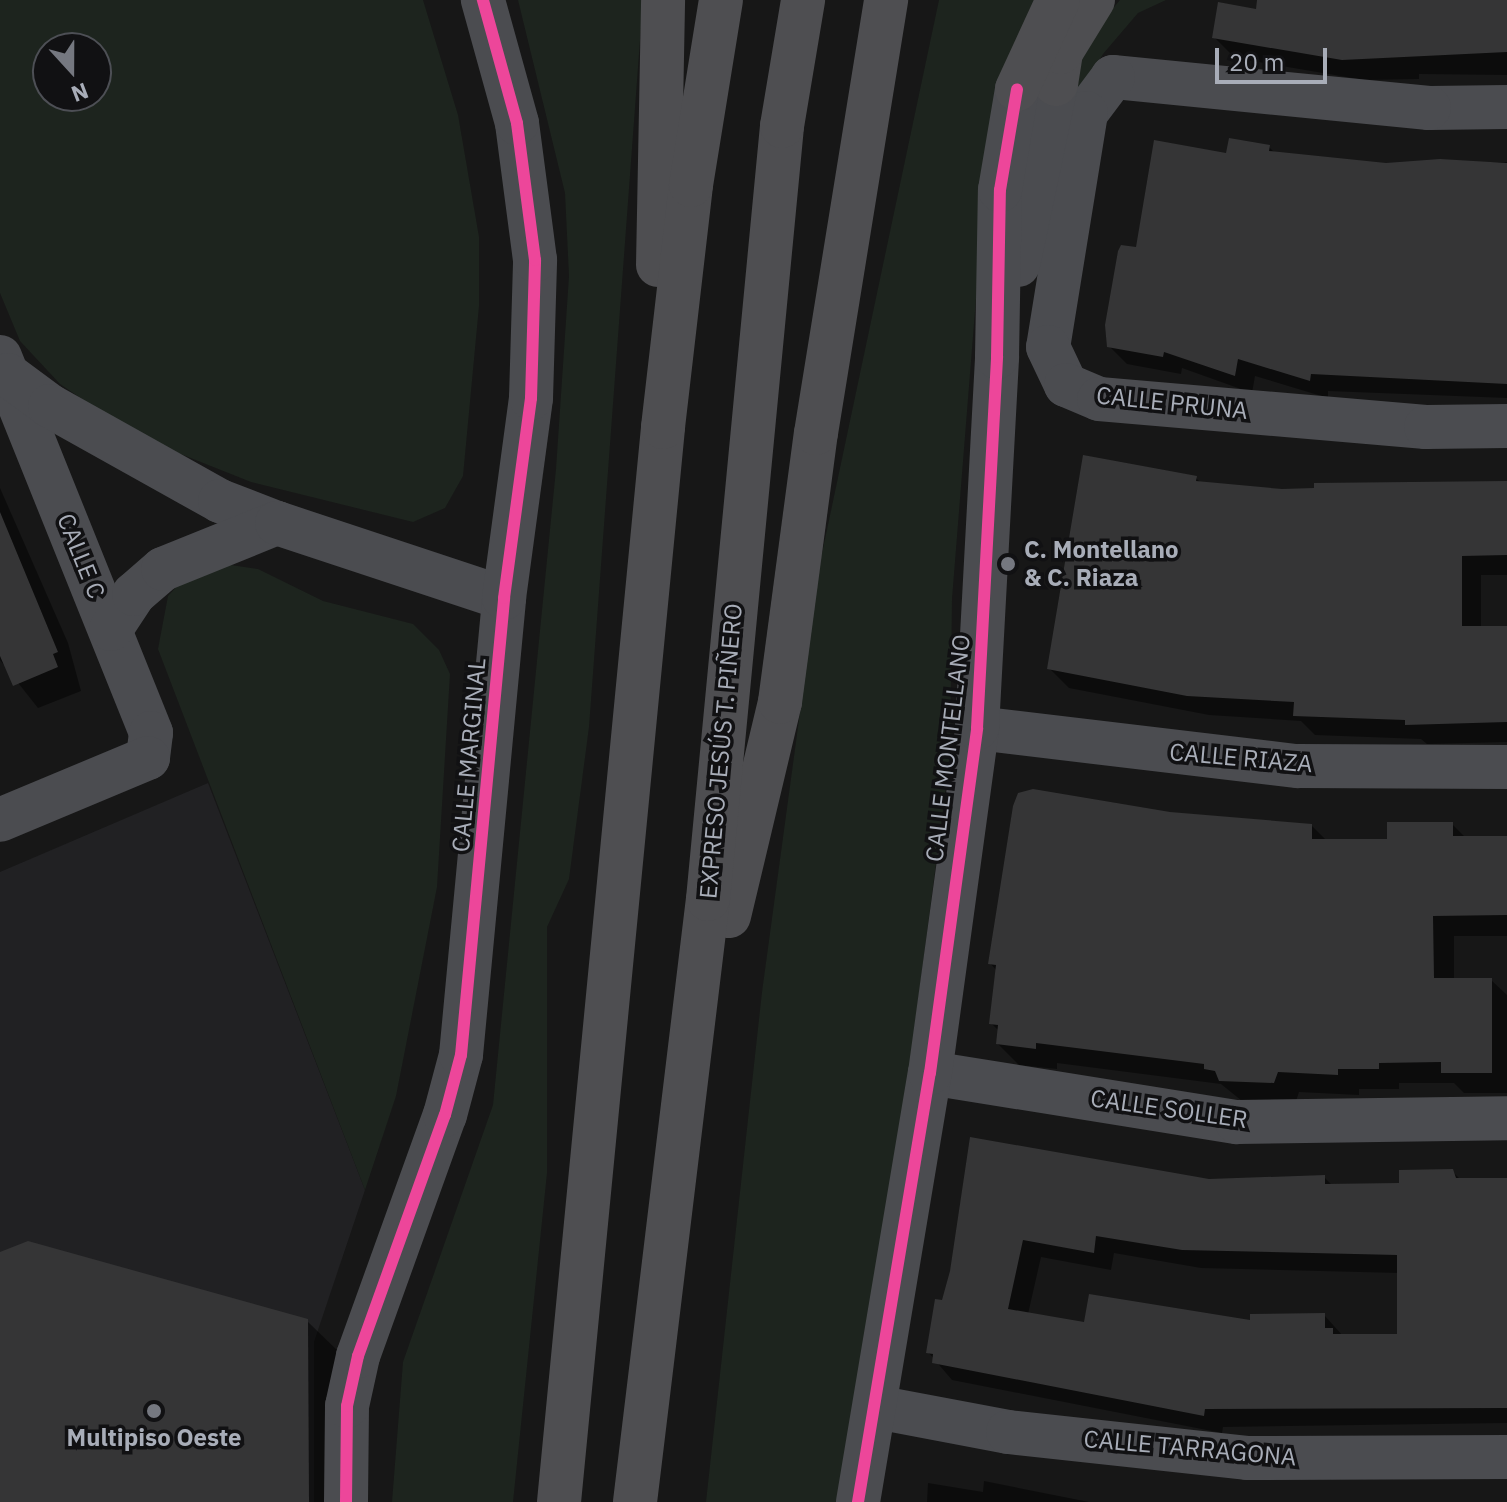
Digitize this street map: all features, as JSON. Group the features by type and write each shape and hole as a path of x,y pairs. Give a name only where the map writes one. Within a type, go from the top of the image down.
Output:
{"highway":[{"path":"663,0 657,248 663,427"},
{"path":"559,1502 663,427 691,185 721,0"},
{"name":"EXPRESO JESÚS T. PIÑERO","path":"635,1502 683,1113 782,126 803,0"},
{"path":"683,1113 780,702 870,83 886,0"},
{"path":"870,83 900,0"},
{"path":"1036,87 1058,0"},
{"path":"1036,87 1093,0"}],"street":[{"name":"CALLE MARGINAL","path":"346,1502 347,1406 358,1356 461,1055 504,598 531,398 535,260 517,123 483,0"},
{"name":"CALLE PRUNA","path":"1507,107 1429,108 1113,77 1086,113 1048,347 1066,385 1099,399 1426,427 1507,426"},
{"name":"CALLE MONTELLANO","path":"858,1502 930,1073 977,728 997,357 1000,190 1036,87"},
{"path":"4,366 50,406 220,501 504,598"},
{"name":"CALLE C","path":"0,820 148,758 151,733 4,366"},
{"path":"111,629 134,594 163,569 277,523"},
{"name":"CALLE RIAZA","path":"977,728 1298,766 1507,767"},
{"name":"CALLE SOLLER","path":"930,1073 1237,1122 1507,1118"},
{"name":"CALLE TARRAGONA","path":"876,1407 1008,1432 1247,1458 1507,1457"}],"shaded area":[{"path":"0,0 423,0 458,115 479,237 479,306 463,476 445,508 413,522 251,482 138,437 60,384 20,341 0,293"},
{"path":"518,0 643,0 589,727 569,879 547,927 547,1173 513,1502 392,1502 403,1362 493,1105 556,469 569,276 565,193"},
{"path":"939,0 1042,0 985,186 952,599 950,756 876,1324 840,1502 706,1502 762,992 821,558"},
{"path":"1120,0 1166,0 1138,13 1103,54 1064,119 1087,39"},
{"path":"224,564 258,569 323,601 413,624 439,650 450,674 437,887 396,1096 365,1190 158,649 168,596 190,572"},
{"path":"208,783 365,1190 314,1342 314,1502 0,1502 0,872"}],"building":[{"path":"1257,0 1507,0 1507,52 1342,60 1212,38 1218,2 1256,9"},
{"path":"1229,138 1270,145 1269,151 1386,163 1440,159 1507,163 1507,384 1311,374 1310,381 1238,359 1235,376 1164,352 1163,357 1107,347 1105,325 1118,251 1121,245 1136,247 1154,140 1226,153"},
{"path":"1083,455 1197,476 1196,481 1282,489 1314,488 1314,483 1507,481 1507,555 1462,556 1462,626 1507,626 1507,722 1405,725 1405,720 1293,716 1294,702 1187,696 1047,669"},
{"path":"0,512 58,652 53,654 58,667 13,686 0,656"},
{"path":"1033,789 1170,812 1312,824 1312,839 1387,839 1387,822 1453,822 1453,836 1507,836 1507,915 1433,916 1434,978 1492,978 1492,1073 1441,1073 1441,1062 1379,1063 1379,1069 1338,1069 1338,1075 1278,1072 1274,1083 1219,1081 1215,1071 1204,1069 1204,1064 1036,1043 1036,1049 996,1044 998,1025 989,1024 996,965 988,964 1013,806 1018,793"},
{"path":"970,1137 1209,1179 1325,1175 1325,1184 1399,1183 1399,1170 1453,1169 1456,1178 1507,1178 1507,1408 1205,1409 1204,1416 932,1363 933,1354 926,1353 935,1299 942,1300 950,1271","holes":["1096,1236 1182,1250 1397,1255 1397,1334 1333,1334 1333,1328 1325,1328 1325,1313 1250,1314 1250,1320 1089,1294 1084,1322 1008,1309 1023,1240 1094,1253"]},
{"name":"Multipiso Oeste","path":"28,1241 308,1319 309,1502 0,1502 0,1252"}],"cycle path":[{"path":"346,1502 347,1406 358,1356 445,1115 461,1055 504,598 531,398 535,260 517,123 483,0"},
{"path":"858,1502 930,1073 977,728 997,357 1000,190 1017,89"}],"place":[{"name":"C. Montellano & C. Riaza","path":"1008,564"},
{"name":"Multipiso Oeste","path":"154,1411"}]}
